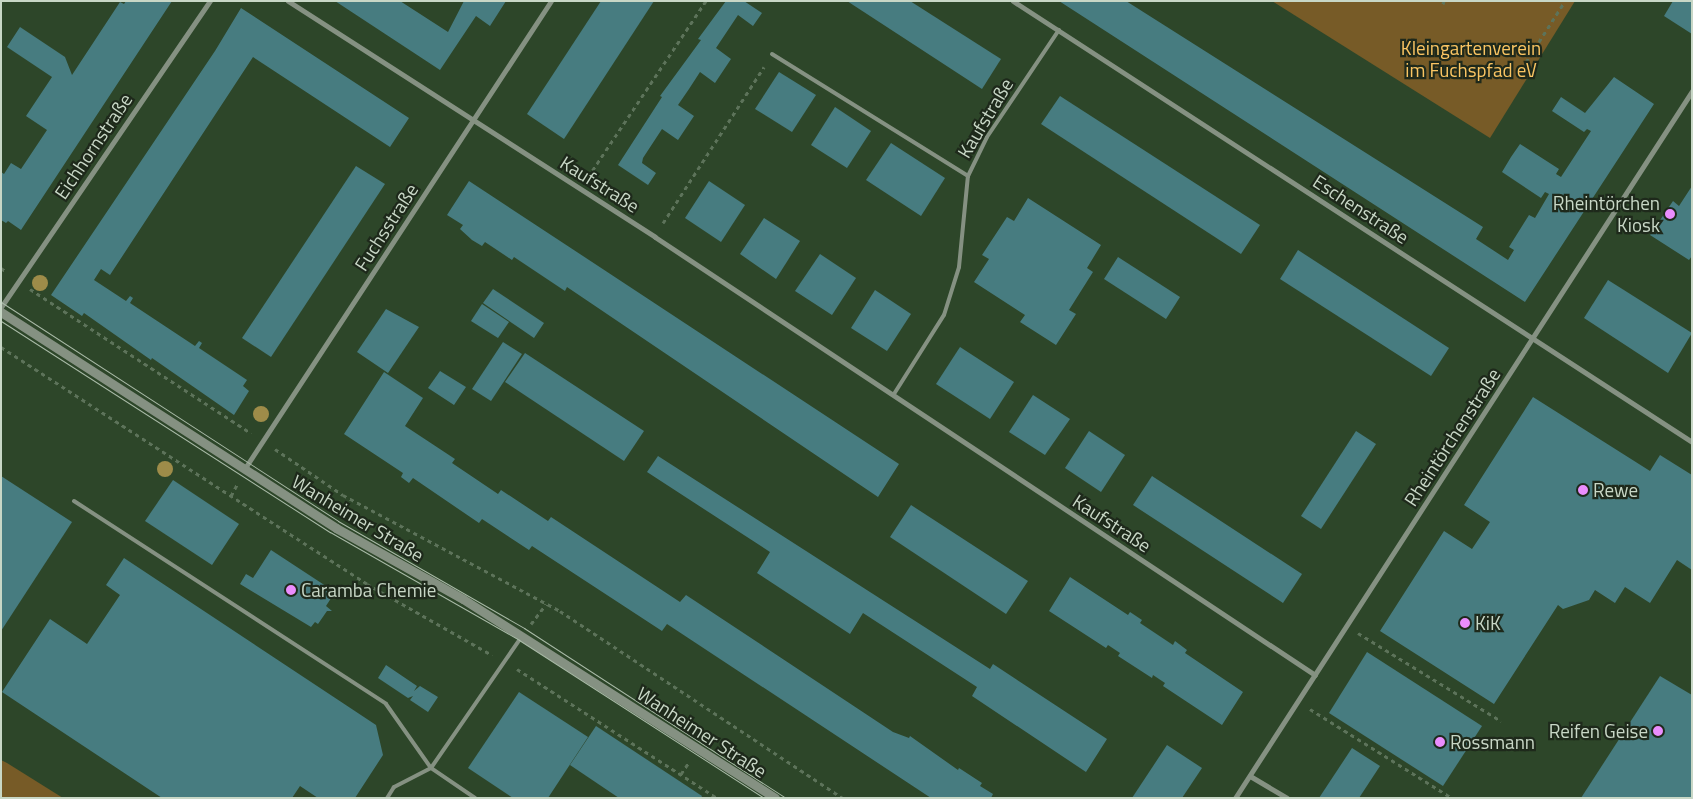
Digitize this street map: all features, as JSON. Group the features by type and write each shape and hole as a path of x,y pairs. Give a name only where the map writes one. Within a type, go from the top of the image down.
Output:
{"street":[{"name":"Eichhornstraße","path":"1,307 210,1"},
{"name":"Kaufstraße","path":"288,1 655,236 1315,674"},
{"name":"Fuchsstraße","path":"245,468 551,1"},
{"name":"Eschenstraße","path":"1014,1 1692,442"},
{"name":"Rheintörchenstraße","path":"1235,798 1692,91"},
{"name":"Wanheimer Straße","path":"1,312 336,528 522,636 775,798"},
{"path":"1250,776 1287,798"}],"lane":[{"name":"Kaufstraße","path":"894,394 944,315 959,267 968,176 987,137 1059,30"},
{"path":"772,54 968,176"},
{"path":"74,501 386,704 431,768 475,798"},
{"path":"387,798 394,787 431,768 522,636"}],"path":[{"path":"580,189 706,1"},
{"path":"1526,62 1565,1"},
{"path":"655,236 772,54"},
{"path":"1,268 343,495 546,604 843,798"},
{"path":"1,347 367,584 540,681 717,798"},
{"path":"522,636 546,604"},
{"path":"1347,626 1501,721"},
{"path":"1298,702 1452,798"}],"green space":[{"name":"Kleingartenverein im Fuchspfad eV","path":"1272,1 1575,1 1490,138"},
{"path":"1,760 7,763 63,798 1,798"}],"building":[{"path":"126,1 172,1 21,230 8,221 6,223 1,220 1,172 4,174 11,163 21,169 47,130 26,116 52,77 7,47 20,27 65,57 72,75 120,2 124,4"},
{"path":"335,1 400,1 448,32 464,1 506,1 490,26 476,16 440,70"},
{"path":"601,1 654,1 564,139 527,114"},
{"path":"726,1 744,1 762,13 753,26 738,15 716,48 731,59 715,83 700,72 678,105 694,116 678,140 662,129 643,158 642,163 656,173 648,185 618,165 662,97 660,96 701,40 698,39"},
{"path":"847,1 910,1 1001,59 982,89"},
{"path":"1059,1 1126,1 1483,227 1476,239 1508,260 1514,250 1509,247 1529,215 1535,218 1549,194 1545,192 1541,198 1502,172 1511,157 1520,144 1559,169 1556,174 1561,177 1591,131 1587,129 1584,132 1552,111 1561,97 1585,113 1614,77 1654,104 1525,302"},
{"path":"1673,1 1692,1 1692,34 1664,16"},
{"path":"241,8 409,118 390,147 253,57 110,275 101,269 94,280 126,301 130,296 133,298 130,303 195,346 199,341 202,343 199,348 247,380 243,386 249,391 234,415 84,313 82,316 51,295 215,51"},
{"path":"779,72 816,95 792,132 755,109"},
{"path":"1060,96 1260,225 1241,254 1041,124"},
{"path":"835,107 871,131 847,168 811,145"},
{"path":"891,143 945,178 921,216 866,180"},
{"path":"356,166 385,184 271,357 242,338"},
{"path":"469,181 899,464 878,497 567,287 565,291 514,257 512,260 485,242 482,246 472,240 460,229 463,225 447,215"},
{"path":"709,181 745,205 721,242 685,218"},
{"path":"1692,186 1692,256 1689,260 1650,235 1673,201 1679,206"},
{"path":"1028,198 1101,245 1087,268 1093,272 1069,310 1076,314 1056,345 1020,322 1025,315 974,282 989,259 982,255 1007,217 1014,221"},
{"path":"764,218 800,241 776,279 740,254"},
{"path":"1298,250 1449,348 1431,376 1280,279"},
{"path":"820,254 856,278 832,315 795,291"},
{"path":"1118,257 1180,297 1166,319 1104,279"},
{"path":"1608,280 1692,333 1668,373 1584,318"},
{"path":"493,289 544,323 534,338 483,303"},
{"path":"875,290 911,314 887,351 851,328"},
{"path":"482,304 509,322 498,338 471,321"},
{"path":"386,309 419,327 388,373 357,352"},
{"path":"503,342 522,354 491,401 472,389"},
{"path":"960,347 1014,382 990,419 936,384"},
{"path":"525,353 644,431 624,461 505,382"},
{"path":"440,371 466,387 454,405 428,388"},
{"path":"384,372 423,398 405,426 455,459 452,463 498,494 501,490 548,521 551,517 680,602 686,595 893,732 909,738 910,736 958,770 959,768 982,783 980,786 993,794 991,798 931,798 667,624 662,631 532,546 529,550 482,519 479,523 413,478 409,483 401,477 403,473 344,434"},
{"path":"1033,395 1070,419 1045,455 1009,432"},
{"name":"Rewe","path":"1533,397 1650,471 1660,455 1692,475 1692,570 1677,560 1650,603 1625,587 1615,603 1595,590 1589,600 1563,609 1558,605 1494,704 1380,631 1444,531 1472,549 1490,522 1464,505"},
{"path":"1089,431 1125,455 1101,492 1065,468"},
{"path":"1356,431 1376,444 1321,529 1301,516"},
{"path":"658,456 990,669 993,664 1107,739 1086,772 972,696 977,687 863,613 850,634 757,573 770,552 647,472"},
{"path":"1,476 72,522 1,631"},
{"path":"1152,476 1302,574 1283,603 1133,505"},
{"path":"173,480 239,524 212,565 145,521"},
{"path":"911,505 1028,581 1006,614 890,537"},
{"name":"Caramba Chemie","path":"271,550 335,592 326,606 332,611 327,611 318,624 315,622 311,627 240,584 246,574 253,578"},
{"path":"124,558 376,725 383,755 355,798 318,798 300,786 292,798 162,798 2,692 50,619 87,644 120,595 106,585"},
{"path":"1070,577 1128,615 1130,612 1142,620 1140,623 1173,645 1175,641 1187,650 1185,653 1243,692 1222,725 1163,686 1165,683 1153,675 1152,678 1118,656 1120,653 1108,645 1106,648 1049,611"},
{"path":"1367,652 1482,726 1443,786 1329,713"},
{"path":"386,665 417,686 414,691 420,686 438,697 428,712 410,700 413,696 408,698 378,678"},
{"name":"Reifen Geise","path":"1660,676 1692,695 1692,798 1581,798"},
{"path":"519,692 588,737 548,798 513,798 468,768"},
{"path":"596,726 702,796 701,798 619,798 570,765"},
{"path":"1167,745 1202,768 1182,798 1132,798"},
{"path":"1352,748 1380,766 1359,798 1319,798"}],"tram line":[{"path":"1,302 338,521 524,628 786,798"},
{"path":"1,321 330,532 519,640 764,798"}],"place":[{"name":"Rheintörchen Kiosk","path":"1670,214"},
{"name":"Rewe","path":"1583,490"},
{"name":"Caramba Chemie","path":"291,590"},
{"name":"KiK","path":"1465,623"},
{"name":"Reifen Geise","path":"1658,731"},
{"name":"Rossmann","path":"1440,742"}]}
